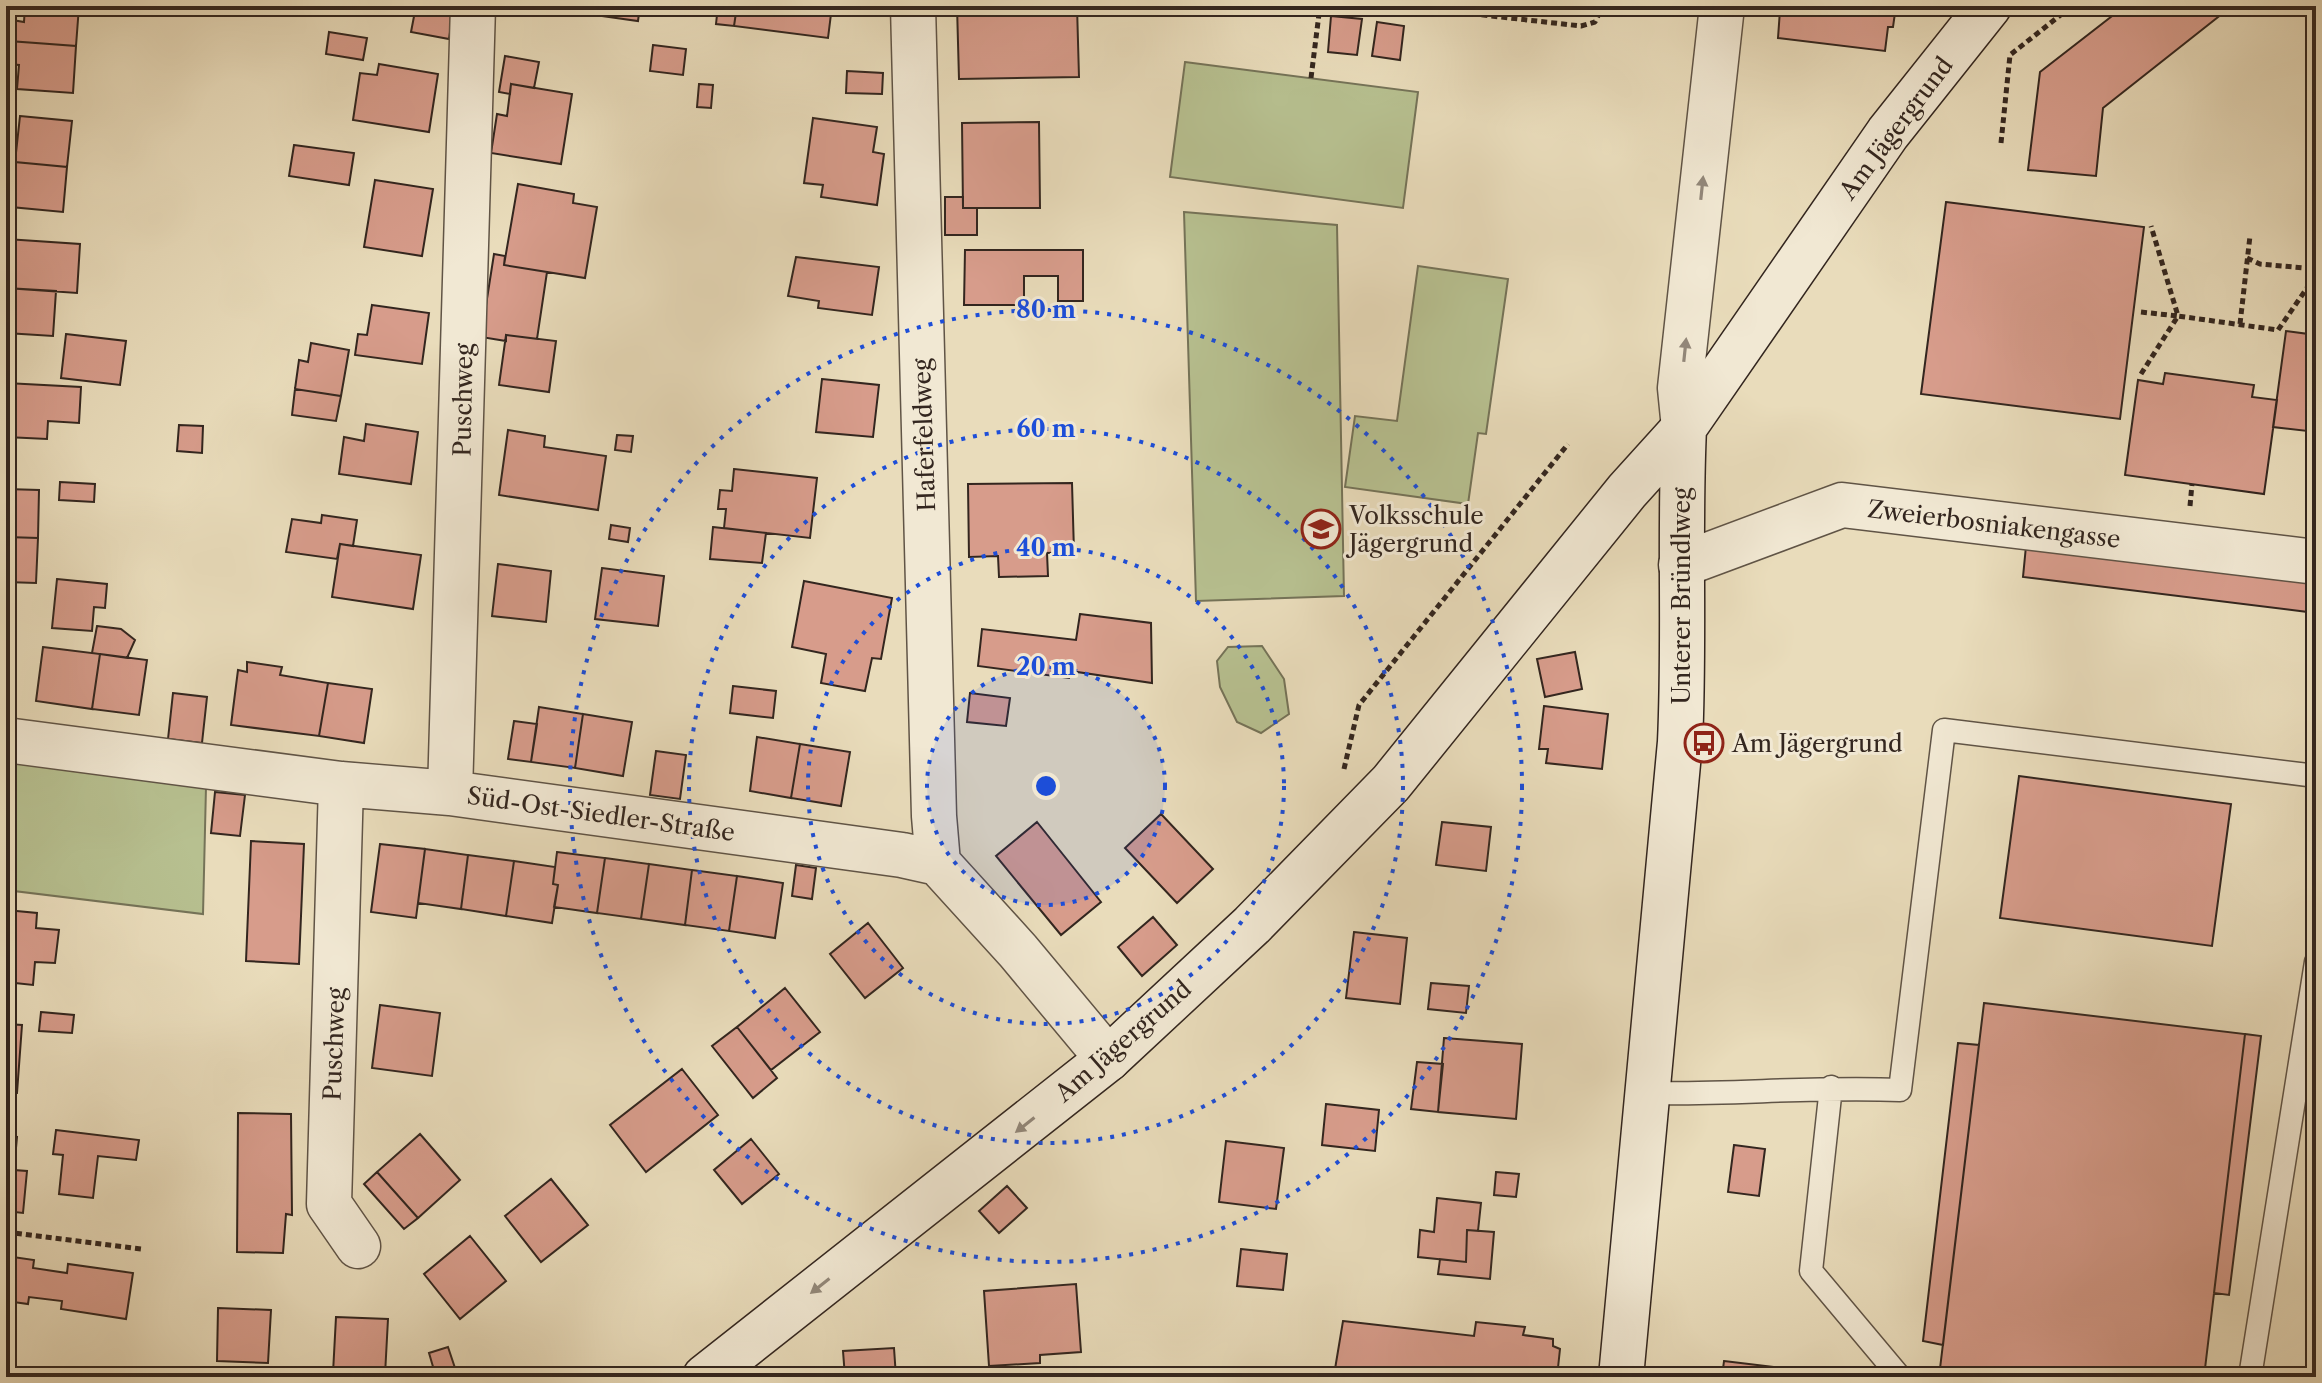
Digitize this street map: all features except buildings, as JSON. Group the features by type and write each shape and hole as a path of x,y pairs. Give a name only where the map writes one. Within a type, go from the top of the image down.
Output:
{"street":[{"name":"Puschweg","path":"450,793 473,6"},
{"name":"Haferfeldweg","path":"913,6 934,816 938,863"},
{"name":"Unterer Bründlweg","path":"1621,1377 1680,742 1685,648 1681,565 1684,428 1680,388 1722,6"},
{"name":"Am Jägergrund","path":"705,1377 1108,1059 1252,925 1391,783 1627,491 1684,428 1888,133 1989,6"},
{"name":"Zweierbosniakengasse","path":"1681,565 1842,505 2316,562"},
{"name":"Süd-Ost-Siedler-Straße","path":"6,740 341,784 450,793 902,855 938,863"},
{"name":"Puschweg","path":"341,784 329,1204 358,1246"},
{"path":"938,863 1018,951 1108,1059"}],"lane":[{"path":"1647,1093 1706,1094 1831,1087 1900,1090 1944,730 2316,776"},
{"path":"2250,1377 2316,962"},
{"path":"1831,1087 1811,1271 1900,1377"}],"path":[{"path":"1311,78 1320,6"},
{"path":"1402,6 1581,26 1595,22 1603,6"},
{"path":"2001,143 2010,55 2072,6"},
{"path":"2141,374 2178,316 2151,226"},
{"path":"2240,324 2250,236"},
{"path":"2247,258 2260,264 2316,269"},
{"path":"2141,312 2278,330 2316,275"},
{"path":"1342,775 1359,705 1568,444"},
{"path":"2189,515 2192,484"},
{"path":"6,1232 141,1249"}],"green space":[{"path":"1185,62 1418,92 1403,208 1170,177"},
{"path":"1184,212 1337,225 1344,596 1196,601"},
{"path":"1418,266 1508,279 1486,434 1478,433 1468,504 1345,487 1355,416 1397,421"},
{"path":"1262,646 1284,679 1289,714 1261,733 1237,722 1220,687 1217,661 1228,647"},
{"path":"6,762 206,787 203,914 6,890"}],"place":[{"name":"Volksschule Jägergrund","path":"1321,529"},
{"name":"Am Jägergrund","path":"1704,743"}]}
